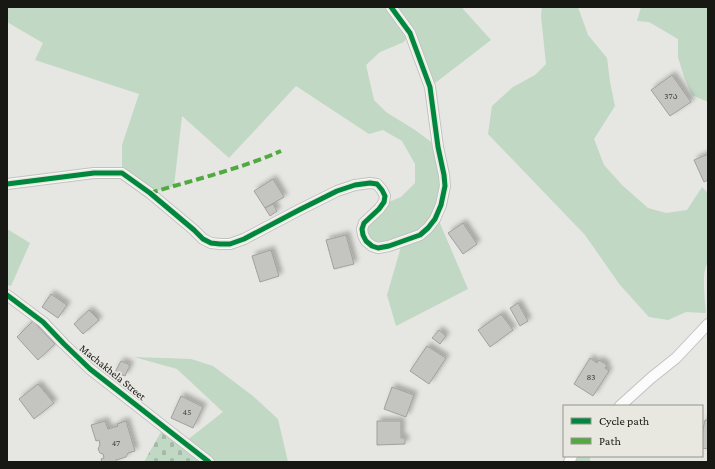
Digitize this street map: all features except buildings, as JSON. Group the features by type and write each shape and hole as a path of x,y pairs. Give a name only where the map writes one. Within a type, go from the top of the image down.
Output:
{"street":[{"path":"7,184 94,173 122,173 150,193 203,239 211,243 230,244 244,239 337,191 355,185 370,183 377,184 385,196 384,202 379,209 364,223 362,229 366,241 372,246 378,248 409,240 420,235 435,219 441,206 445,186 444,175 438,147 430,87 410,33 390,7"},
{"name":"Machakhela Street","path":"7,296 43,322 90,369 209,462"},
{"path":"621,405 676,358 708,324"}],"green space":[{"path":"7,7 464,7 463,9 491,40 430,87 409,34 404,42 380,52 366,65 374,100 386,112 415,130 438,147 446,173 439,221 468,289 396,326 387,295 403,240 385,245 372,241 367,231 371,221 382,213 389,202 401,197 415,183 415,164 402,141 383,130 369,134 296,86 229,158 182,116 174,186 150,193 122,173 122,145 139,94 35,60 43,43 7,22"},
{"path":"542,7 578,7 588,35 607,58 615,106 594,139 604,165 622,185 648,208 666,213 687,210 702,187 708,193 708,263 704,279 706,313 686,312 668,320 649,317 620,285 585,235 488,134 492,106 513,87 535,75 546,64 541,16"},
{"path":"641,7 708,7 708,102 692,95 684,77 678,57 678,39 649,22 637,21"},
{"path":"7,229 30,243 11,286 7,285"},
{"path":"134,357 191,359 213,366 253,396 278,419 288,462 216,462 186,441 223,412 177,369"},
{"path":"162,430 202,462 144,462"},
{"path":"572,457 590,457 590,462 569,462"}],"marked path":[{"path":"150,193 233,169 281,151"}],"cycle path":[{"path":"7,184 94,173 122,173 150,193 203,239 211,243 230,244 244,239 337,191 355,185 370,183 377,184 385,196 384,202 379,209 364,223 362,229 366,241 372,246 378,248 389,246 420,235 435,219 441,205 445,186 444,175 438,147 430,87 410,33 391,7"},
{"path":"7,295 43,322 90,369 209,462"}]}
